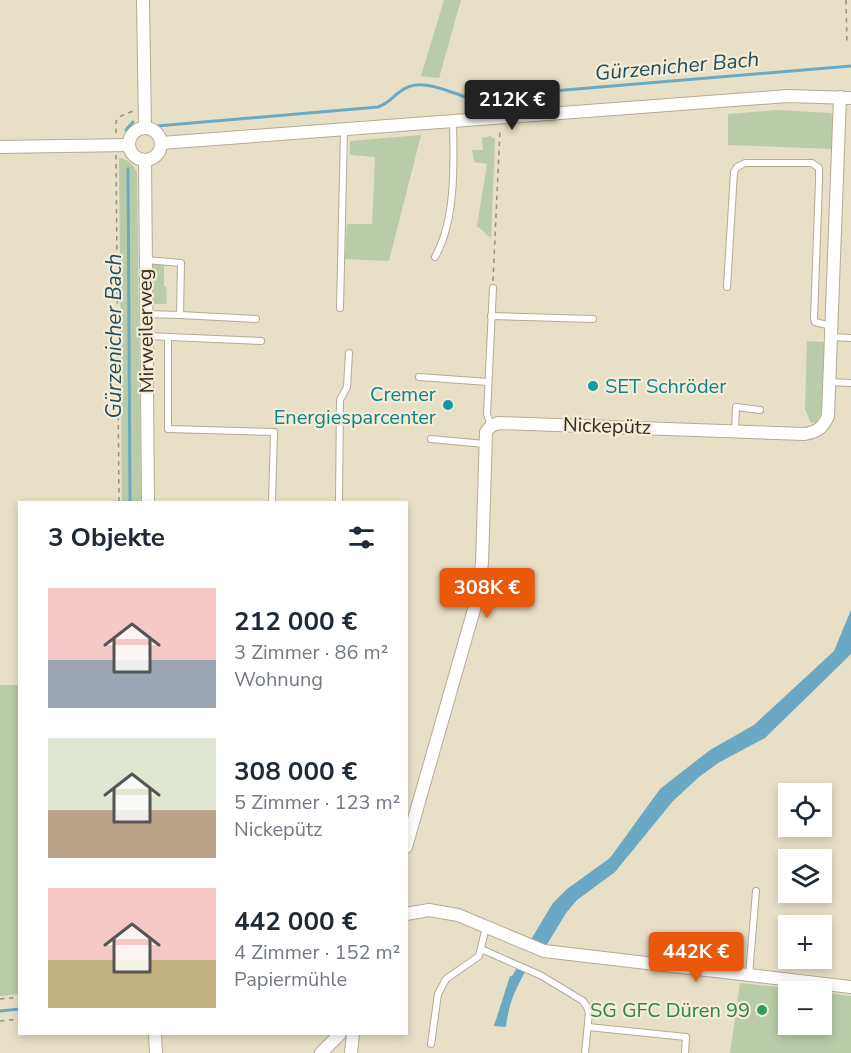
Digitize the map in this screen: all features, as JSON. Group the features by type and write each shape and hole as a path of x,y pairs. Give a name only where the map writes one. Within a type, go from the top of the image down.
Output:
{"street":[{"path":"143,0 145,128"},
{"path":"161,143 788,96 846,97"},
{"name":"Nickepütz","path":"491,426 498,423 550,424 812,433 821,428 828,416 837,183 846,97"},
{"path":"145,128 156,132 161,143 156,155 145,160 134,156 129,145 133,134 145,128"},
{"path":"0,147 129,145"},
{"name":"Mirweilerweg","path":"145,160 148,501"},
{"path":"408,839 477,599 482,563 486,432 491,426"},
{"path":"408,914 429,910 445,912 470,919 544,951 851,987"},
{"path":"155,1035 156,1053"},
{"path":"327,1051 339,1035"},
{"path":"351,1053 353,1035"}],"lane":[{"path":"435,257 441,246 447,223 453,166 453,121"},
{"path":"340,308 344,130"},
{"path":"727,287 734,172 737,167 745,163 812,163 819,168 814,318 815,322 831,331 851,338"},
{"path":"819,182 837,183"},
{"path":"146,260 181,263 180,315"},
{"path":"491,426 487,414 493,288"},
{"path":"146,314 256,319"},
{"path":"491,316 593,319"},
{"path":"146,336 261,341"},
{"path":"168,337 168,429 274,432 272,501"},
{"path":"339,501 340,400 346,387 349,353"},
{"path":"419,377 488,382"},
{"path":"829,382 851,383"},
{"path":"735,432 736,407 760,410"},
{"path":"431,439 486,444"},
{"path":"749,975 756,891"},
{"path":"431,1044 438,994 446,979 479,956 487,927"},
{"path":"481,949 542,976 583,1001 589,1013 585,1053"},
{"path":"588,1027 686,1036 685,1053"}],"path":[{"path":"846,0 847,45"},
{"path":"119,501 116,121 121,116 136,110"},
{"path":"493,288 501,117"},
{"path":"0,999 18,997"},
{"path":"0,1021 18,1019"}],"green space":[{"path":"444,0 461,0 439,78 421,76"},
{"path":"776,110 831,113 833,149 728,145 728,114"},
{"path":"421,135 389,261 345,259 347,224 372,224 375,157 350,155 350,141"},
{"path":"490,136 495,139 491,238 477,226 487,164 474,162 472,150 483,150 482,138"},
{"path":"119,158 130,162 137,172 141,501 122,501"},
{"path":"164,263 167,304 152,304 151,264"},
{"path":"807,341 826,342 822,412 816,422 811,423 805,409"},
{"path":"0,685 18,685 18,994 0,996"},
{"name":"SG GFC Düren 99","path":"740,983 778,987 778,1035 832,1035 832,993 851,996 851,1053 730,1053"}],"water":[{"path":"851,610 851,654 765,738 718,763 673,801 615,872 577,900 566,913 546,946 530,941 553,903 567,889 610,858 660,789 710,750 754,725 834,651"},
{"path":"517,968 525,972 512,998 506,1027 494,1026 510,976"}],"waterway":[{"name":"Gürzenicher Bach","path":"157,126 378,107 401,91 417,85 434,87 469,98 851,66"},
{"name":"Gürzenicher Bach","path":"126,130 133,122"},
{"name":"Gürzenicher Bach","path":"128,169 130,501"},
{"name":"Gürzenicher Bach","path":"0,1011 18,1009"}],"place":[{"name":"SET Schröder","path":"593,386"},
{"name":"Cremer Energiesparcenter","path":"448,405"},
{"name":"SG GFC Düren 99","path":"762,1010"}]}
